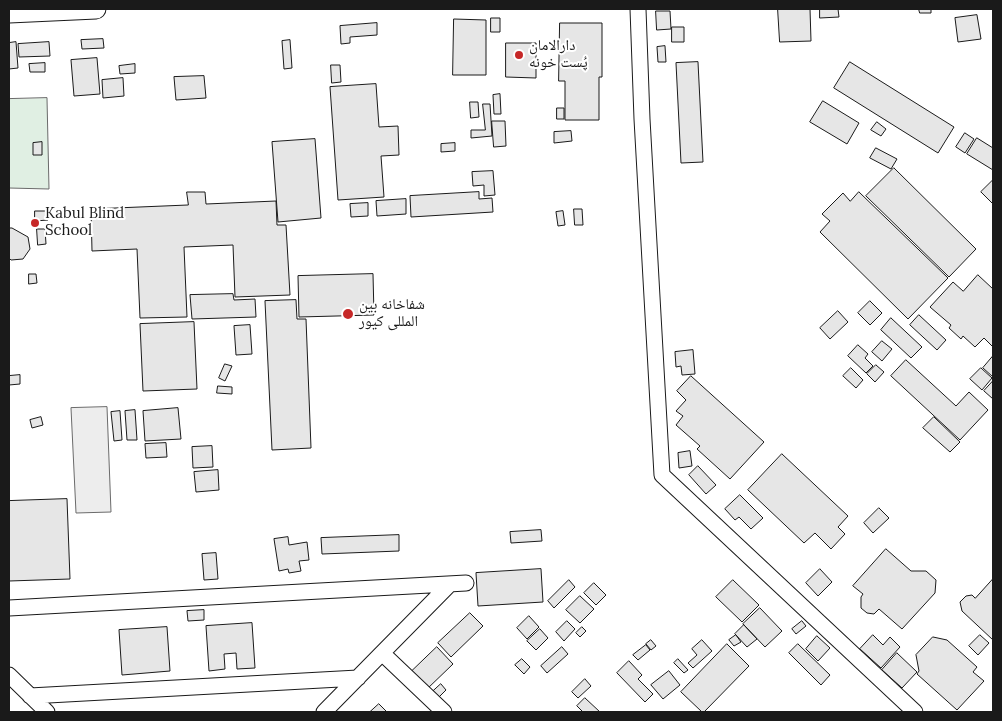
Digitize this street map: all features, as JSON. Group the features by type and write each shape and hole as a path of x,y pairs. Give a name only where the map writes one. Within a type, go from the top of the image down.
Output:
{"street":[{"path":"9,14 96,9"},
{"path":"638,9 643,138 662,475 915,712"},
{"path":"9,608 466,583"},
{"path":"332,710 358,678 450,584"},
{"path":"382,653 444,712"},
{"path":"9,675 47,712"},
{"path":"30,696 358,678"}],"green space":[{"path":"47,98 49,189 9,188 9,99"}],"shaded area":[{"path":"107,407 111,512 76,513 71,408"}],"building":[{"path":"778,9 810,9 811,41 780,42"},
{"path":"820,9 838,9 839,17 820,18"},
{"path":"919,9 931,9 931,13 920,13"},
{"path":"656,11 670,11 671,29 657,30"},
{"path":"977,15 981,39 958,42 955,18"},
{"path":"491,18 500,18 500,32 491,32"},
{"path":"454,19 486,20 486,75 453,75"},
{"path":"377,23 377,35 350,37 350,43 341,44 340,26"},
{"path":"560,23 602,23 602,77 599,77 599,120 565,120 565,81 559,81"},
{"path":"672,27 684,27 684,42 672,42"},
{"path":"103,39 104,48 82,49 81,40"},
{"path":"290,40 292,68 284,69 282,41"},
{"path":"16,42 18,68 9,69 9,43"},
{"path":"49,42 50,56 19,57 18,44"},
{"path":"506,43 536,43 536,78 506,77"},
{"path":"665,46 666,62 658,62 657,47"},
{"path":"97,58 100,94 74,96 71,60"},
{"path":"698,62 703,162 681,163 676,63"},
{"path":"850,62 954,127 938,153 834,88"},
{"path":"45,63 45,72 30,72 29,64"},
{"path":"135,64 135,73 120,74 119,66"},
{"path":"331,65 340,65 341,82 332,83"},
{"path":"204,76 206,98 176,100 174,77"},
{"path":"123,78 124,96 103,98 102,80"},
{"path":"376,84 379,127 398,126 399,155 381,156 384,197 338,200 330,87"},
{"path":"500,94 501,114 494,114 493,95"},
{"path":"823,101 859,123 847,144 810,122"},
{"path":"470,102 478,102 479,117 471,118"},
{"path":"483,104 490,104 492,136 471,138 471,130 485,130"},
{"path":"557,108 564,108 564,119 557,119"},
{"path":"492,121 505,121 506,146 494,147"},
{"path":"877,122 886,129 881,136 871,130"},
{"path":"571,131 572,141 554,143 554,132"},
{"path":"965,133 974,139 965,153 956,147"},
{"path":"977,138 993,148 993,170 967,154"},
{"path":"315,139 321,218 278,222 272,142"},
{"path":"42,142 42,155 33,155 33,143"},
{"path":"455,143 455,151 441,152 441,144"},
{"path":"876,148 897,159 891,169 870,158"},
{"path":"894,168 976,249 949,277 866,196"},
{"path":"493,171 495,195 484,196 484,185 473,186 472,172"},
{"path":"993,180 993,204 981,192"},
{"path":"187,192 205,192 206,204 276,201 277,225 286,225 290,295 235,297 233,245 184,247 187,317 140,318 137,249 92,251 91,209 188,205"},
{"path":"479,192 479,199 492,198 493,212 411,217 410,196"},
{"path":"859,192 948,278 908,319 820,232 830,221 822,214 843,193 850,201"},
{"path":"406,199 406,214 377,216 376,201"},
{"path":"368,203 368,216 351,217 350,204"},
{"path":"574,209 582,209 583,225 575,225"},
{"path":"35,211 48,211 48,220 35,221"},
{"path":"563,211 565,225 558,226 556,212"},
{"path":"9,228 28,237 30,249 23,259 11,260 9,258"},
{"path":"37,229 45,229 46,244 38,245"},
{"path":"29,274 36,274 37,283 29,284"},
{"path":"373,274 374,315 299,317 298,276"},
{"path":"978,275 993,289 993,347 984,338 975,347 963,336 961,339 949,328 951,325 930,307 953,282 963,291"},
{"path":"233,294 234,300 255,299 256,317 192,319 190,295"},
{"path":"296,300 297,319 306,319 311,448 272,450 265,301"},
{"path":"870,301 882,313 870,325 858,313"},
{"path":"838,311 848,322 830,339 820,328"},
{"path":"919,315 946,340 937,350 910,325"},
{"path":"891,318 922,347 911,358 881,330"},
{"path":"194,322 197,389 143,391 140,324"},
{"path":"250,325 252,354 236,355 234,326"},
{"path":"882,341 892,349 882,361 872,352"},
{"path":"858,345 868,354 865,358 873,366 866,373 848,356"},
{"path":"693,350 695,374 682,375 681,366 676,367 675,352"},
{"path":"993,356 993,377 983,368"},
{"path":"906,360 956,406 969,392 988,410 960,440 891,376"},
{"path":"225,364 232,366 225,381 219,378"},
{"path":"876,365 884,372 875,382 867,374"},
{"path":"851,368 863,380 856,388 843,376"},
{"path":"981,368 992,378 982,390 970,379"},
{"path":"20,375 20,384 9,385 9,376"},
{"path":"691,376 764,442 730,479 697,449 700,446 676,425 683,416 676,411 686,400 677,391"},
{"path":"993,381 993,399 984,391"},
{"path":"218,386 232,387 232,394 217,393"},
{"path":"178,408 181,439 145,441 143,411"},
{"path":"135,410 137,440 127,440 125,411"},
{"path":"120,411 122,440 114,441 111,412"},
{"path":"41,417 43,425 32,428 30,420"},
{"path":"934,417 960,442 950,452 923,428"},
{"path":"166,443 167,457 146,458 145,444"},
{"path":"212,446 213,467 193,468 192,447"},
{"path":"690,451 692,466 679,468 678,453"},
{"path":"782,454 848,516 838,527 845,534 831,549 815,533 804,543 748,490"},
{"path":"698,466 716,485 706,494 689,475"},
{"path":"218,470 219,490 196,492 194,472"},
{"path":"740,495 763,518 751,529 739,517 735,520 725,509"},
{"path":"67,499 70,579 9,581 9,501"},
{"path":"879,508 889,518 873,533 864,523"},
{"path":"541,530 542,541 511,543 510,532"},
{"path":"399,535 399,551 322,554 321,538"},
{"path":"288,537 289,545 307,542 309,560 299,561 301,571 289,573 288,569 279,571 274,539"},
{"path":"886,549 911,571 926,571 936,580 935,593 902,629 879,609 874,614 867,613 861,608 861,597 863,594 853,586"},
{"path":"216,553 218,579 204,580 202,554"},
{"path":"541,569 543,602 478,606 476,573"},
{"path":"820,569 832,582 818,596 806,583"},
{"path":"993,579 993,640 962,611 960,602 966,596 972,595 975,598"},
{"path":"569,580 575,587 554,608 548,601"},
{"path":"733,580 759,605 742,622 716,597"},
{"path":"594,583 606,595 596,605 584,593"},
{"path":"580,596 594,609 580,623 566,610"},
{"path":"760,608 782,631 765,647 743,624"},
{"path":"204,610 204,620 188,621 187,611"},
{"path":"470,613 483,626 451,657 438,643"},
{"path":"529,616 539,627 527,639 517,628"},
{"path":"567,621 575,629 564,641 556,632"},
{"path":"802,621 806,626 796,634 792,629"},
{"path":"252,623 255,668 237,669 236,653 224,654 225,669 209,671 206,626"},
{"path":"744,625 757,639 747,647 735,634"},
{"path":"167,627 170,671 122,675 119,630"},
{"path":"582,627 586,631 580,637 576,633"},
{"path":"540,629 548,638 536,650 527,641"},
{"path":"736,635 741,642 734,646 729,640"},
{"path":"873,635 883,645 890,637 900,647 881,668 860,649"},
{"path":"980,635 989,643 978,655 969,646"},
{"path":"817,636 830,648 818,661 806,649"},
{"path":"933,637 947,640 977,667 973,672 984,681 957,710 917,674 919,671 916,655"},
{"path":"651,640 656,646 651,650 646,644"},
{"path":"702,640 712,651 693,668 688,663 697,655 692,649"},
{"path":"727,644 749,666 702,712 681,692"},
{"path":"798,644 830,675 821,685 789,653"},
{"path":"646,645 650,650 638,660 633,655"},
{"path":"437,647 453,664 426,690 410,673"},
{"path":"562,647 568,654 547,673 541,666"},
{"path":"897,653 917,672 902,688 882,670"},
{"path":"522,659 530,667 524,674 515,665"},
{"path":"678,659 688,670 684,673 674,663"},
{"path":"629,661 642,675 638,679 653,694 645,702 617,673"},
{"path":"669,671 680,685 663,699 651,685"},
{"path":"585,679 591,686 578,698 572,692"},
{"path":"441,684 446,690 435,701 429,695"},
{"path":"585,698 600,712 583,712 577,706"},
{"path":"379,704 387,712 370,712"}],"place":[{"name":"دارالامان پُست خونه","path":"519,55"},
{"name":"Kabul Blind School","path":"35,223"},
{"name":"شفاخانه بین المللی کیور","path":"348,314"}]}
